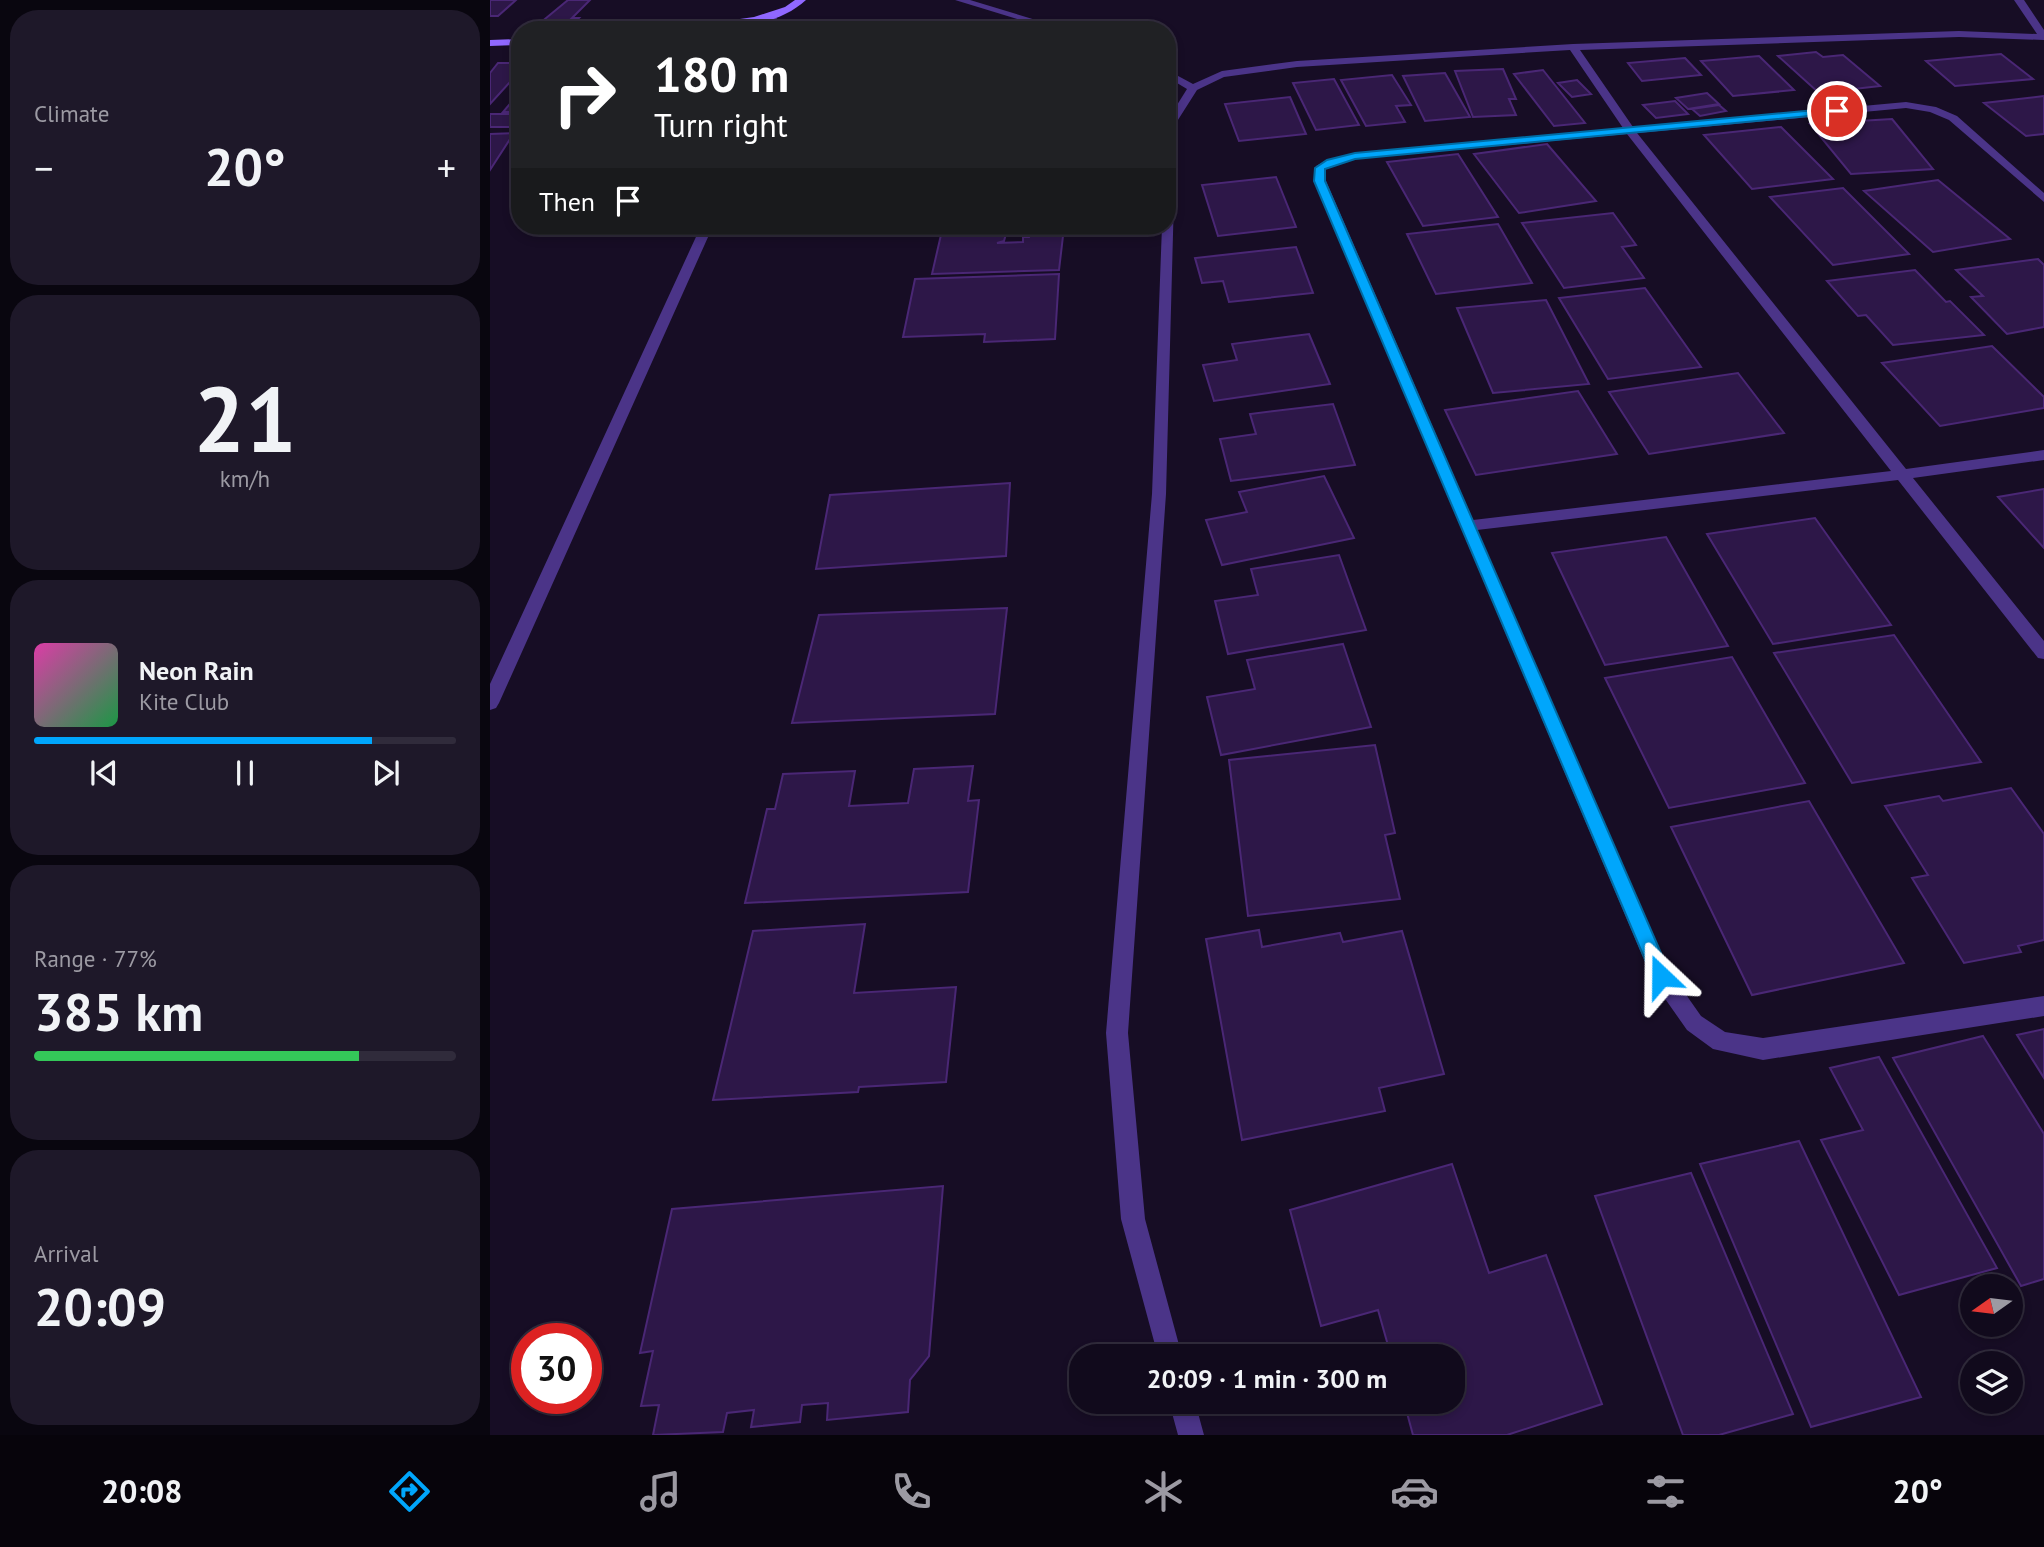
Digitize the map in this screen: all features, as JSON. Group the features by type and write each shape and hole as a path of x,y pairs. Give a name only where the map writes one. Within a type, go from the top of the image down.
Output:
{"street":[{"path":"739,21 770,15 792,7 801,0"},
{"path":"960,0 1033,21"},
{"path":"2019,0 2044,37"},
{"path":"770,15 774,21"},
{"path":"1176,115 1193,88 1222,74 1284,65 1573,47 1959,34 2044,37"},
{"path":"490,43 511,42"},
{"path":"1573,47 1631,132 1905,474 2044,653"},
{"path":"1176,78 1193,88"},
{"path":"2044,199 1953,118 1932,109 1888,106 1355,156 1331,162 1320,168 1320,181 1661,976 1695,1023 1721,1042 1763,1049 2044,1006"},
{"path":"490,703 703,235"},
{"path":"1167,235 1159,494 1117,1033 1133,1219 1167,1344"},
{"path":"1467,526 2044,455"},
{"path":"1185,1414 1191,1435"}],"building":[{"path":"490,0 516,0 498,16 490,16"},
{"path":"568,0 590,0 572,18 579,18 576,21 542,21"},
{"path":"1816,52 1823,57 1843,55 1880,86 1819,93 1778,56"},
{"path":"2001,54 2033,79 1955,86 1926,61"},
{"path":"1759,56 1794,90 1733,96 1701,61"},
{"path":"1685,58 1701,75 1642,81 1628,63"},
{"path":"498,63 511,63 511,81 490,104 490,73"},
{"path":"1503,69 1516,99 1509,99 1516,115 1473,117 1455,71"},
{"path":"1543,70 1585,123 1554,126 1514,74"},
{"path":"1445,73 1470,117 1425,121 1403,76"},
{"path":"1392,75 1411,105 1396,106 1405,122 1366,126 1341,80"},
{"path":"1334,79 1359,125 1316,130 1293,83"},
{"path":"1577,80 1591,94 1572,97 1558,83"},
{"path":"1707,93 1719,104 1688,109 1676,98"},
{"path":"2044,96 2044,134 2026,136 1984,103"},
{"path":"1290,97 1306,134 1239,141 1225,104"},
{"path":"1675,101 1688,114 1656,118 1643,105"},
{"path":"511,103 511,112 503,112"},
{"path":"1719,105 1726,111 1700,116 1692,109"},
{"path":"490,114 511,114 511,127 490,127"},
{"path":"1892,119 1933,169 1851,174 1810,124"},
{"path":"1781,127 1833,179 1752,189 1704,135"},
{"path":"511,133 511,138 490,170 490,134"},
{"path":"1547,144 1596,201 1519,213 1474,154"},
{"path":"1458,154 1498,217 1423,226 1387,162"},
{"path":"1276,177 1296,227 1218,236 1202,185"},
{"path":"1938,180 2010,239 1933,252 1864,191"},
{"path":"1843,188 1909,254 1833,265 1770,197"},
{"path":"1613,213 1636,245 1622,247 1644,278 1564,288 1522,223"},
{"path":"1498,224 1532,283 1436,294 1407,234"},
{"path":"941,235 1006,235 1004,241 997,243 1023,242 1023,237 1030,235 1063,236 1059,270 932,274"},
{"path":"1296,247 1313,293 1229,302 1223,281 1202,283 1195,258"},
{"path":"2038,259 2044,265 2044,327 2007,334 1971,297 1983,296 1956,270"},
{"path":"1915,270 1984,335 1893,345 1866,315 1858,316 1827,281"},
{"path":"1059,274 1055,339 984,342 985,334 903,337 915,279"},
{"path":"1645,288 1701,367 1608,379 1559,298"},
{"path":"1546,300 1589,384 1493,393 1457,308"},
{"path":"1309,334 1330,384 1214,401 1203,365 1237,360 1232,344"},
{"path":"1992,346 2044,397 2044,408 1940,426 1882,363"},
{"path":"1738,373 1784,433 1649,454 1609,392"},
{"path":"1578,391 1617,454 1476,475 1445,410"},
{"path":"1333,404 1355,465 1231,481 1220,439 1256,434 1250,414"},
{"path":"1324,476 1354,538 1222,565 1206,520 1247,512 1239,492"},
{"path":"1010,483 1006,556 816,569 830,495"},
{"path":"2044,489 2044,548 1998,497"},
{"path":"1815,518 1891,625 1773,644 1707,534"},
{"path":"1666,537 1728,646 1605,665 1552,553"},
{"path":"1339,555 1366,630 1228,654 1215,601 1258,595 1251,569"},
{"path":"1007,608 995,714 792,723 819,615"},
{"path":"1894,635 1981,762 1852,783 1774,653"},
{"path":"1343,644 1371,727 1221,755 1207,697 1255,689 1247,660"},
{"path":"1732,657 1805,783 1669,808 1605,678"},
{"path":"1375,745 1395,833 1385,835 1400,899 1248,916 1229,760"},
{"path":"973,766 968,801 979,800 968,892 745,903 767,809 775,809 783,774 855,771 849,806 908,803 914,769"},
{"path":"2011,788 2044,834 2044,940 2018,946 2021,952 1964,963 1912,878 1928,875 1885,806 1939,796 1943,801"},
{"path":"1809,801 1904,963 1752,995 1671,827"},
{"path":"865,924 854,993 956,987 946,1082 859,1087 858,1092 713,1100 753,931"},
{"path":"1259,930 1262,947 1340,933 1343,942 1402,931 1444,1074 1379,1088 1385,1111 1242,1140 1206,939"},
{"path":"2044,1029 2044,1078 2017,1035"},
{"path":"1983,1036 2044,1134 2044,1279 2023,1285 2023,1274 2014,1274 1893,1058"},
{"path":"1879,1057 1997,1268 1975,1274 1960,1274 1960,1278 1899,1295 1821,1140 1863,1130 1830,1068"},
{"path":"1799,1141 1921,1397 1811,1427 1700,1164"},
{"path":"1452,1164 1489,1273 1546,1255 1602,1404 1507,1435 1413,1435 1407,1414 1465,1414 1465,1344 1388,1344 1378,1310 1321,1326 1290,1210"},
{"path":"1691,1173 1793,1414 1719,1435 1683,1435 1595,1196"},
{"path":"943,1186 929,1356 910,1380 908,1412 827,1420 828,1403 802,1405 800,1422 751,1427 754,1410 727,1413 723,1432 653,1435 659,1405 641,1406 653,1351 640,1353 672,1209"}],"route":[{"path":"1661,976 1320,181 1320,168 1331,162 1355,156 1837,111"}]}
